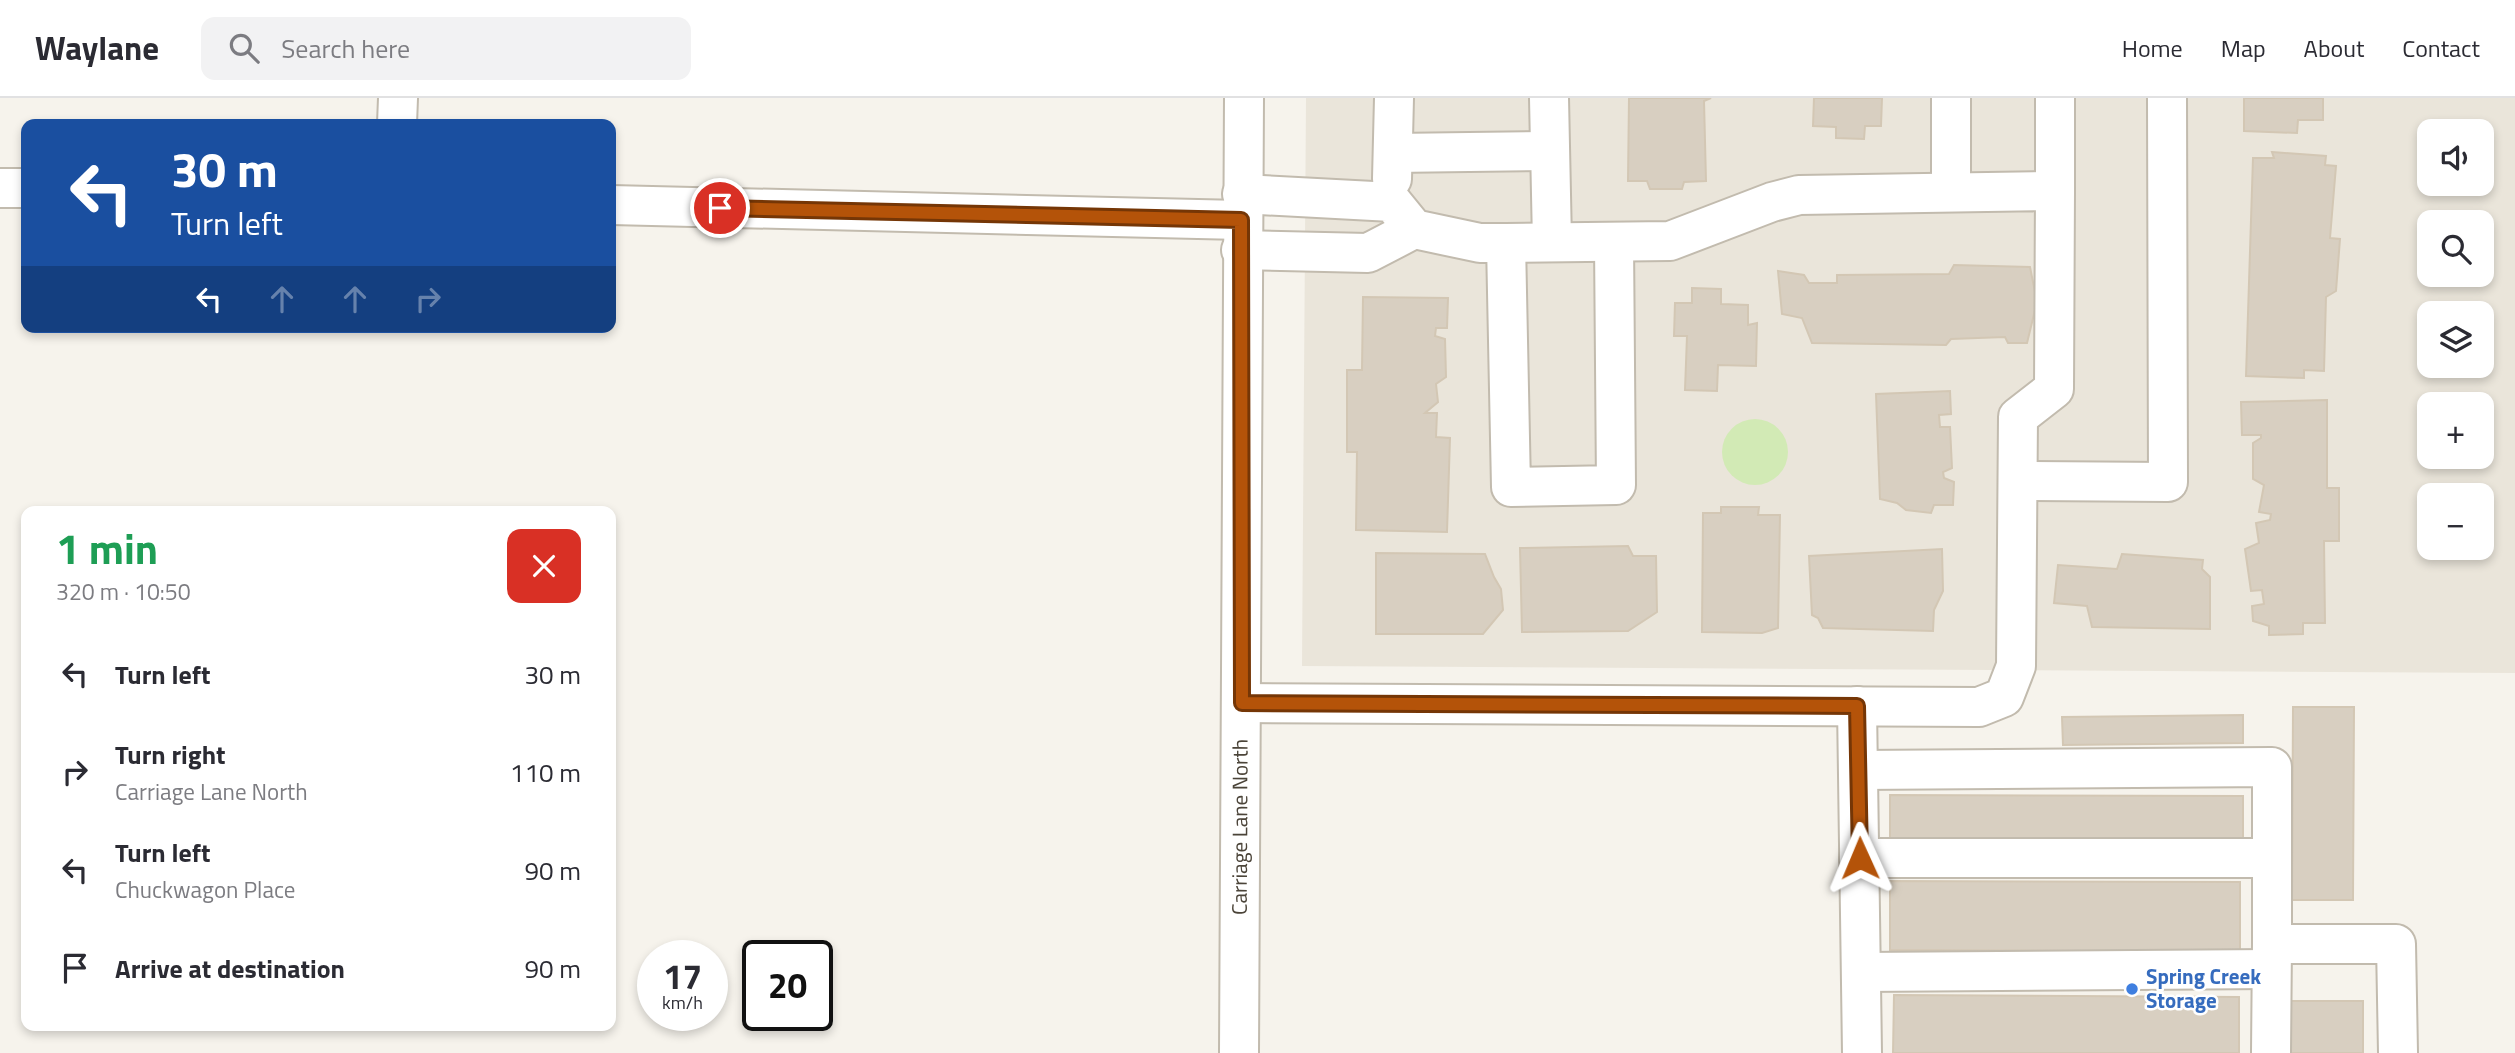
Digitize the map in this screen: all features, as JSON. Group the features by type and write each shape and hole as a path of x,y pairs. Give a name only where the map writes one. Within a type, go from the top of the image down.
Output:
{"street":[{"path":"397,119 398,98"},
{"name":"Carriage Lane North","path":"1240,1053 1244,98"},
{"path":"1394,98 1393,153 1403,216"},
{"path":"1549,98 1552,242"},
{"path":"1951,98 1951,192"},
{"path":"1242,703 1979,708 2004,696 2016,666 2018,417 2054,389 2056,98"},
{"path":"2018,481 2168,482 2167,98"},
{"path":"1393,153 1550,151"},
{"path":"0,188 21,188"},
{"path":"616,205 1242,222 1403,216 1480,243 1615,242 1670,241 1772,202 1800,195 2055,191"},
{"path":"1242,222 1368,253 1403,216"},
{"path":"1506,243 1511,486 1616,485 1615,242"},
{"path":"1857,706 1862,1053"},
{"path":"1858,770 2272,767 2271,1053"},
{"path":"1860,858 2272,858"},
{"path":"1861,972 2272,956 2396,944 2398,1053"}],"shaded area":[{"path":"1306,98 2515,98 2515,673 1302,666"}],"green space":[{"path":"1755,419 1768,422 1778,429 1785,439 1788,452 1785,465 1778,475 1768,482 1755,485 1742,482 1732,475 1725,465 1722,452 1725,439 1732,429 1742,422"}],"building":[{"path":"1629,98 1711,98 1704,101 1706,181 1684,182 1682,189 1650,189 1647,181 1628,181"},
{"path":"1814,98 1882,98 1881,126 1865,126 1864,139 1836,138 1836,127 1813,126"},
{"path":"2244,98 2323,98 2323,120 2298,120 2297,133 2244,131"},
{"path":"2272,152 2326,156 2325,165 2336,166 2330,238 2340,239 2336,291 2326,297 2324,371 2304,370 2304,378 2246,376 2253,158 2274,158"},
{"path":"1954,265 2030,267 2037,302 2027,343 2008,343 2005,337 1951,339 1946,345 1812,343 1802,318 1782,314 1778,271 1804,275 1809,283 1837,283 1837,275 1949,274"},
{"path":"1692,288 1721,289 1721,304 1748,305 1748,325 1757,323 1756,366 1718,365 1717,391 1685,390 1687,336 1674,336 1675,303 1692,303"},
{"path":"1363,297 1448,298 1447,328 1436,328 1435,336 1445,339 1446,377 1436,384 1438,402 1425,413 1437,413 1436,437 1450,438 1447,532 1356,530 1357,452 1347,452 1347,370 1362,370"},
{"path":"1950,391 1951,414 1939,415 1940,427 1950,427 1952,468 1943,472 1944,478 1954,482 1953,505 1934,505 1931,513 1906,510 1897,503 1880,499 1876,394"},
{"path":"2327,400 2327,488 2339,488 2339,541 2324,541 2325,623 2303,623 2303,634 2269,635 2269,626 2253,621 2252,606 2264,604 2262,590 2251,591 2245,549 2259,543 2256,523 2270,520 2271,514 2259,512 2264,485 2253,479 2253,443 2261,438 2261,435 2242,435 2241,402"},
{"path":"1721,507 1759,507 1758,515 1780,515 1778,628 1762,633 1702,632 1703,513 1721,513"},
{"path":"1628,546 1633,556 1656,556 1657,612 1628,631 1522,632 1520,548"},
{"path":"1942,549 1943,591 1934,610 1933,631 1823,628 1818,618 1812,615 1809,556"},
{"path":"1376,553 1485,554 1501,589 1503,610 1483,634 1376,634"},
{"path":"2122,554 2203,560 2202,569 2210,577 2210,629 2092,627 2087,606 2054,603 2058,565 2117,569"},
{"path":"2293,707 2354,707 2353,900 2292,900"},
{"path":"2243,715 2243,743 2063,745 2062,717"},
{"path":"1890,795 2243,796 2243,840 1890,839"},
{"path":"1890,881 2240,882 2240,952 1890,950"},
{"path":"1894,995 2239,997 2239,1053 1893,1053"},
{"path":"2286,1001 2363,1001 2363,1053 2286,1053"}],"place":[{"name":"Spring Creek Storage","path":"2132,989"}],"route":[{"path":"720,208 1241,220 1242,703 1857,706 1860,858"}]}
